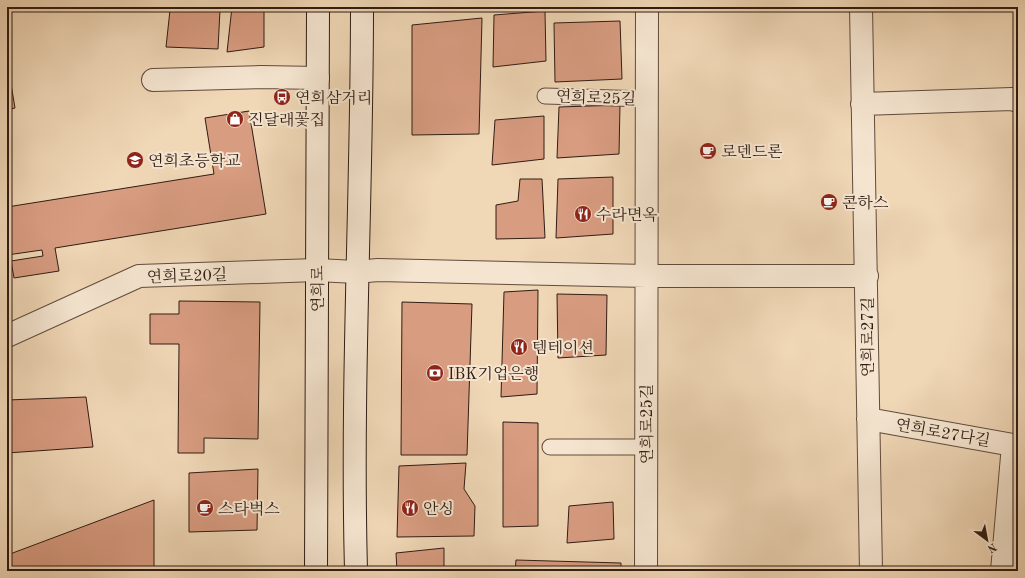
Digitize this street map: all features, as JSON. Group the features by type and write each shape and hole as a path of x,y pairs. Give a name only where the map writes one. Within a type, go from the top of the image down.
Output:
{"street":[{"name":"연희로","path":"316,571 318,7"},
{"path":"356,571 354,442 356,272 362,78 362,7"},
{"name":"연희로25길","path":"646,571 648,7"},
{"name":"연희로27길","path":"861,7 867,276 871,571"},
{"path":"153,80 261,77 318,78"},
{"path":"862,104 1012,99 1018,101"},
{"name":"연희로20길","path":"7,336 139,276 318,270 356,272"},
{"path":"356,272 378,270 647,276 867,276"},
{"name":"연희로27다길","path":"868,419 1015,445"},
{"path":"1002,571 1015,445"}],"lane":[{"name":"연희로25길","path":"544,96 647,99"},
{"path":"550,447 646,447"}],"building":[{"path":"232,7 264,7 264,47 227,52"},
{"path":"170,10 220,10 218,49 166,47"},
{"path":"545,11 546,61 493,67 494,15"},
{"path":"482,18 479,134 412,135 412,25"},
{"path":"620,21 622,79 555,82 554,23"},
{"path":"7,60 15,108 7,110"},
{"path":"620,105 619,154 557,158 559,107"},
{"path":"249,111 266,214 55,248 59,271 14,278 11,261 43,256 42,250 7,255 7,207 214,174 205,118"},
{"path":"544,116 544,159 492,165 495,120"},
{"path":"613,177 613,234 556,238 558,179"},
{"path":"520,179 542,179 545,238 496,239 496,205 518,201"},
{"path":"538,290 537,394 501,397 504,292"},
{"path":"557,294 607,295 606,355 558,358"},
{"path":"179,301 260,302 258,439 204,438 204,453 178,453 179,344 150,344 150,314 179,314"},
{"path":"402,302 472,304 467,455 401,455"},
{"path":"86,397 93,447 7,453 7,400"},
{"path":"503,422 538,423 538,526 503,527"},
{"path":"466,463 464,489 475,506 474,536 397,537 399,466"},
{"path":"258,469 257,530 189,532 189,473"},
{"path":"154,500 154,571 8,571 10,554"},
{"path":"613,502 614,539 567,543 569,506"},
{"path":"444,548 444,571 397,571 396,553"},
{"path":"516,560 621,563 621,571 515,571"}],"place":[{"name":"연희삼거리","path":"282,97"},
{"name":"진달래꽃집","path":"235,119"},
{"name":"로덴드론","path":"708,151"},
{"name":"연희초등학교","path":"135,160"},
{"name":"콘하스","path":"829,202"},
{"name":"수라면옥","path":"583,214"},
{"name":"템테이션","path":"519,347"},
{"name":"IBK기업은행","path":"435,373"},
{"name":"스타벅스","path":"205,508"},
{"name":"안싱","path":"410,508"}]}
